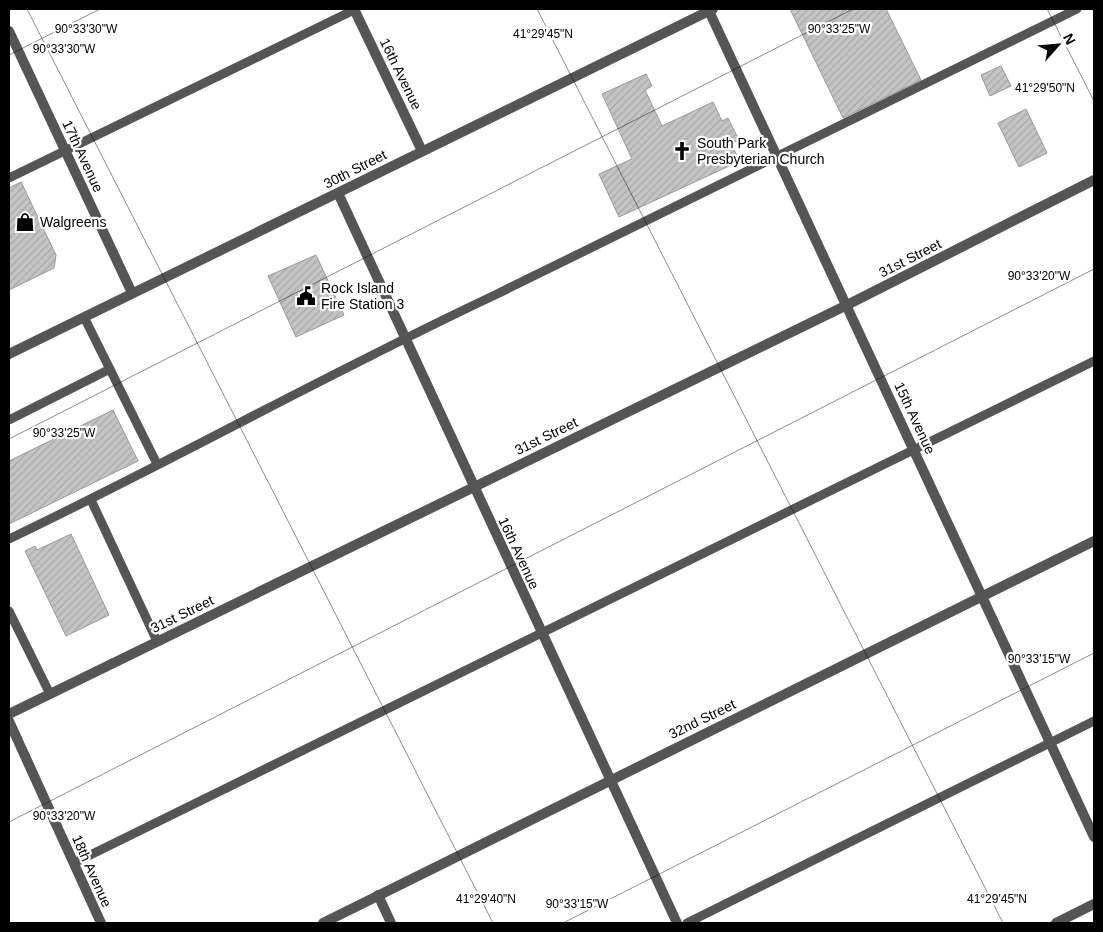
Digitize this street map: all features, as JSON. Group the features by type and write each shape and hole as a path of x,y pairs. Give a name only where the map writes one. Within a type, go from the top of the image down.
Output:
{"street":[{"name":"16th Avenue","path":"355,9 422,151"},
{"name":"15th Avenue","path":"711,10 981,597 1094,837"},
{"name":"30th Street","path":"9,354 711,10"},
{"name":"17th Avenue","path":"9,31 132,293"},
{"name":"31st Street","path":"9,714 847,305 1094,180"},
{"name":"16th Avenue","path":"338,193 677,923"},
{"name":"32nd Street","path":"323,923 1094,541"},
{"name":"18th Avenue","path":"9,721 101,923"},
{"path":"378,895 391,923"},
{"path":"1056,923 1094,904"}],"lane":[{"path":"9,178 355,9"},
{"path":"9,539 91,500 157,464 405,337 778,157 1076,9"},
{"path":"84,317 157,464"},
{"path":"74,863 542,635 1094,361"},
{"path":"9,420 110,369"},
{"path":"91,500 157,641"},
{"path":"9,611 50,694"},
{"path":"687,923 1094,721"}],"building":[{"path":"790,9 886,9 921,80 843,118"},
{"path":"1001,66 1011,86 990,96 981,75"},
{"name":"South Park Presbyterian Church","path":"646,74 652,86 645,90 662,126 713,102 722,121 728,118 739,140 731,144 740,161 619,217 599,174 632,159 602,94"},
{"path":"1026,109 1047,153 1019,167 998,123"},
{"name":"Walgreens","path":"21,182 56,255 54,268 9,290 9,188"},
{"name":"Rock Island Fire Station 3","path":"316,255 344,315 296,337 268,276"},
{"path":"113,410 138,461 9,524 9,461"},
{"path":"71,534 109,615 66,636 25,551 35,546 37,550"}],"place":[{"name":"South Park Presbyterian Church","path":"682,151"},
{"name":"Walgreens","path":"25,222"},
{"name":"Rock Island Fire Station 3","path":"306,296"}]}
